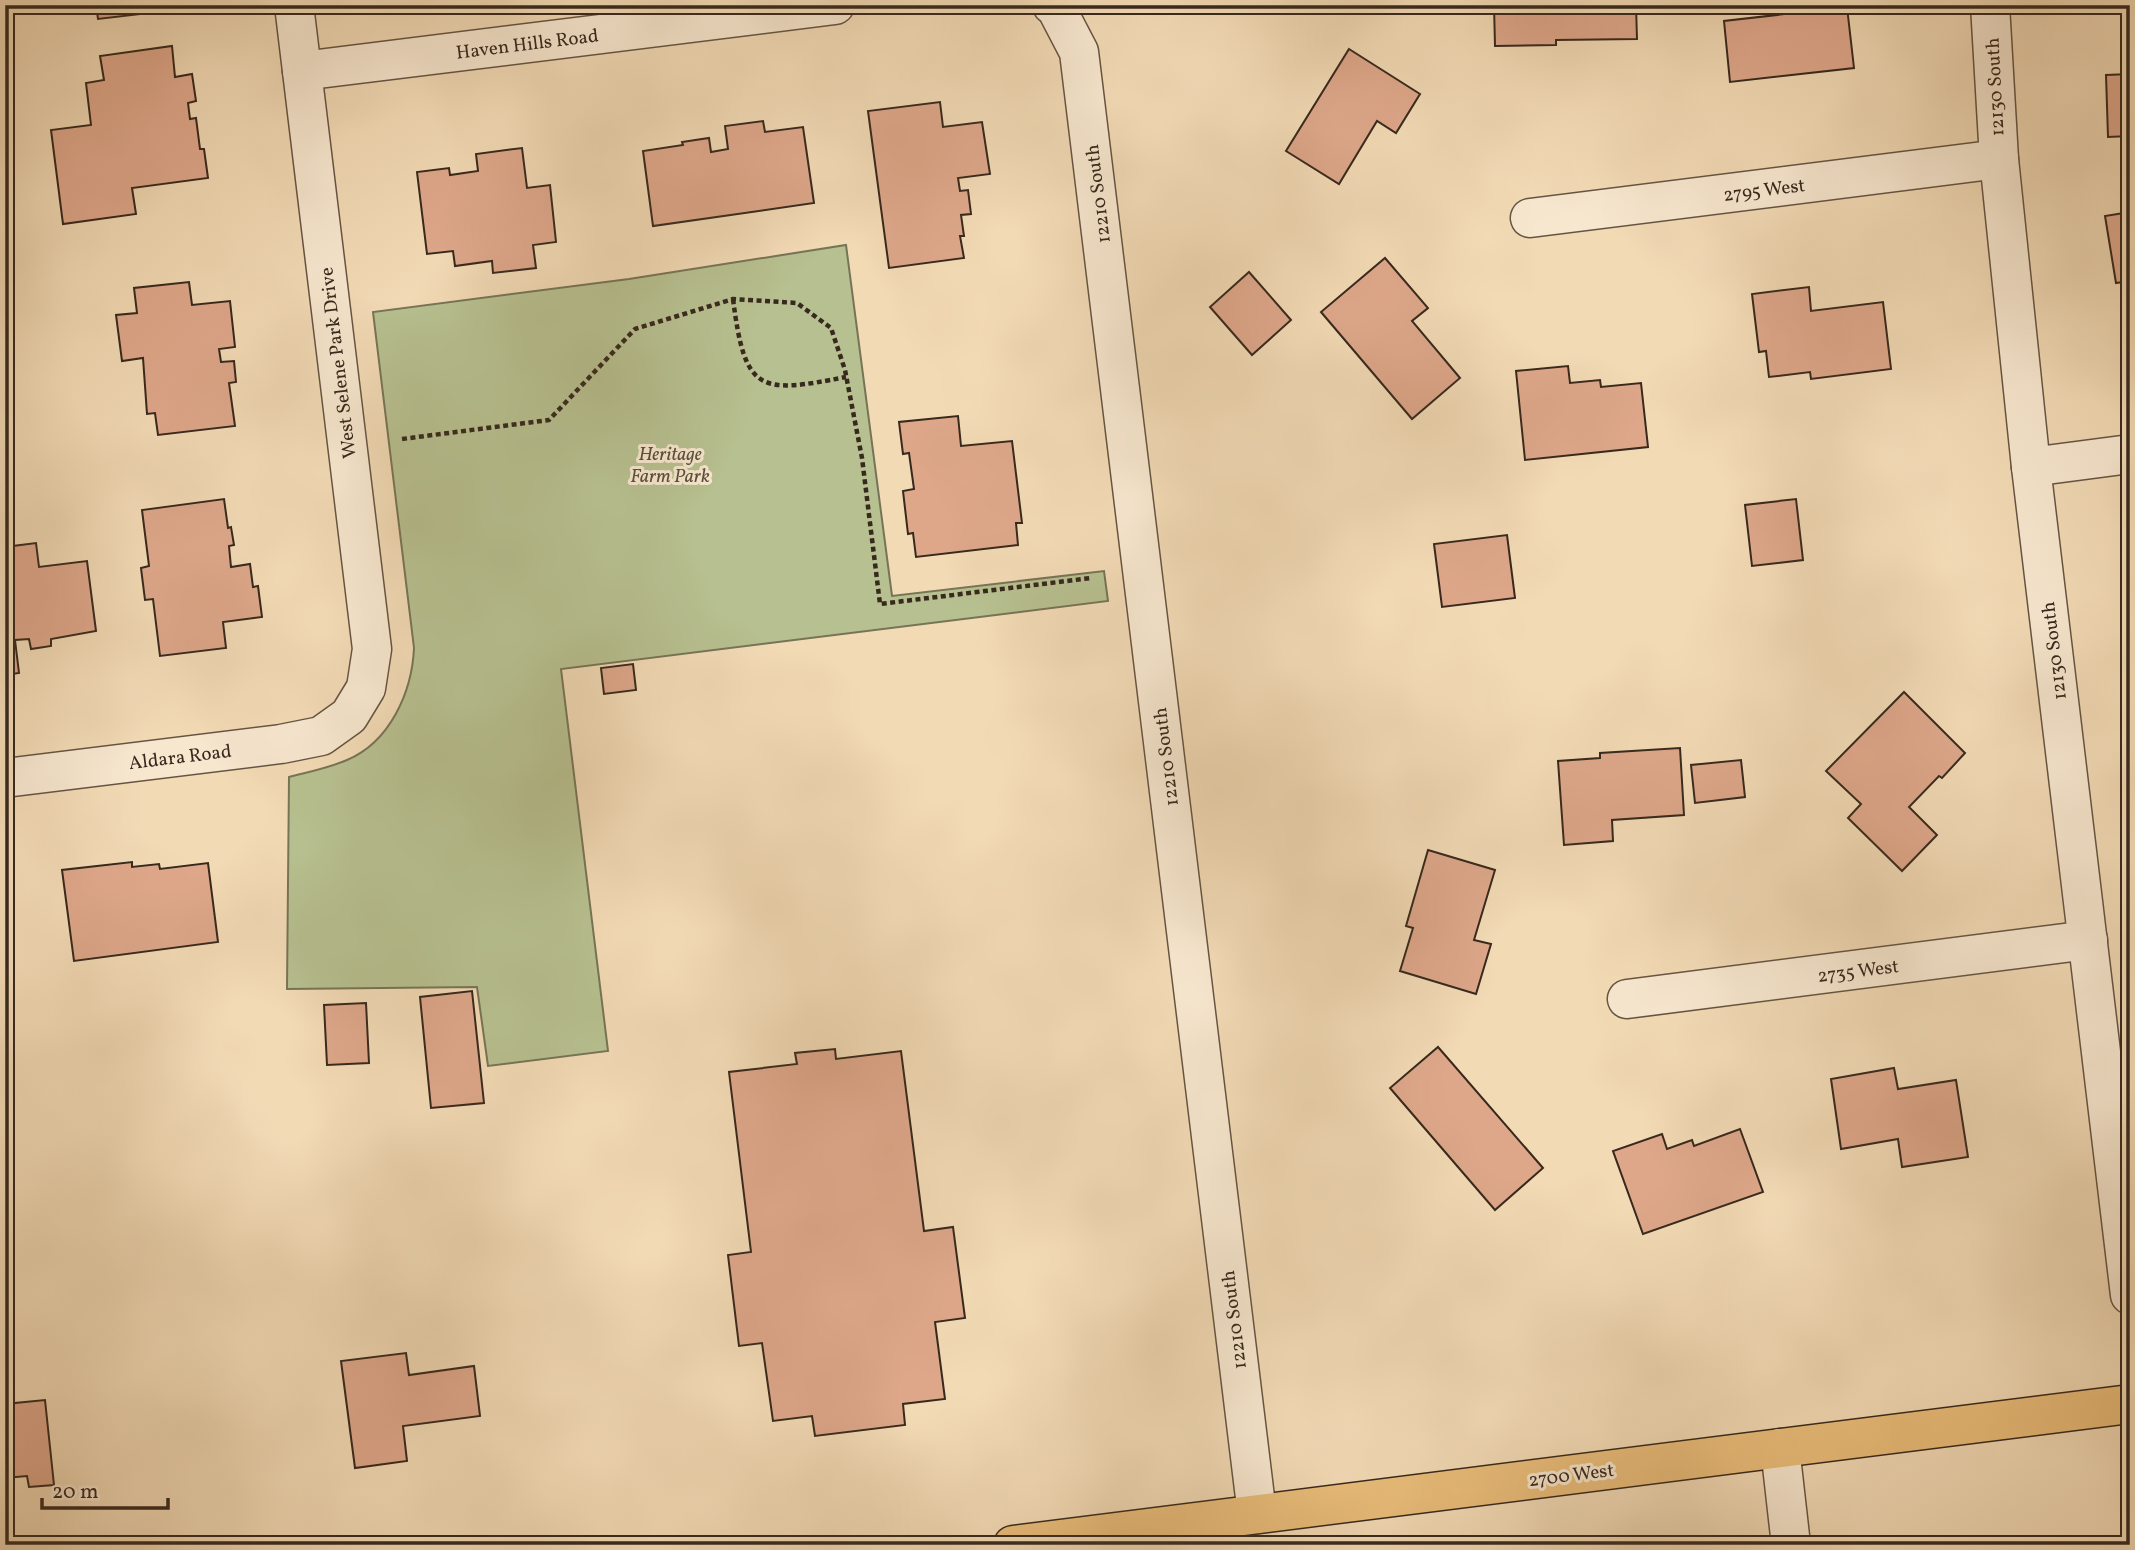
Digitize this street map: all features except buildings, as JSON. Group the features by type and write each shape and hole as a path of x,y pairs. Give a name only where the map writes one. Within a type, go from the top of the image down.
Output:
{"main road":[{"name":"2700 West","path":"1013,1545 2130,1404"}],"street":[{"name":"West Selene Park Drive","path":"294,5 372,649 366,688 349,716"},
{"name":"Haven Hills Road","path":"302,71 835,5"},
{"name":"12130 South","path":"1990,5 1999,159 2031,467 2130,1295"},
{"name":"12210 South","path":"1053,6 1079,52 1257,1514"},
{"name":"2795 West","path":"1530,218 1999,159"},
{"path":"2031,467 2130,454"},
{"name":"Aldara Road","path":"5,778 281,744 321,736 349,716"},
{"name":"2735 West","path":"1627,999 2088,940"},
{"path":"1780,1448 1791,1545"}],"path":[{"path":"733,299 737,331 746,362 760,380 778,387 808,385 846,377"},
{"path":"402,439 549,420 635,329 733,299 797,303 831,328 846,377 862,458 880,604 1091,578"}],"green space":[{"name":"Heritage Farm Park","path":"846,245 892,596 1104,571 1108,601 561,669 608,1051 488,1066 477,987 287,989 289,777 347,760 375,741 396,714 409,682 412,665 414,648 373,312 629,279"}]}
